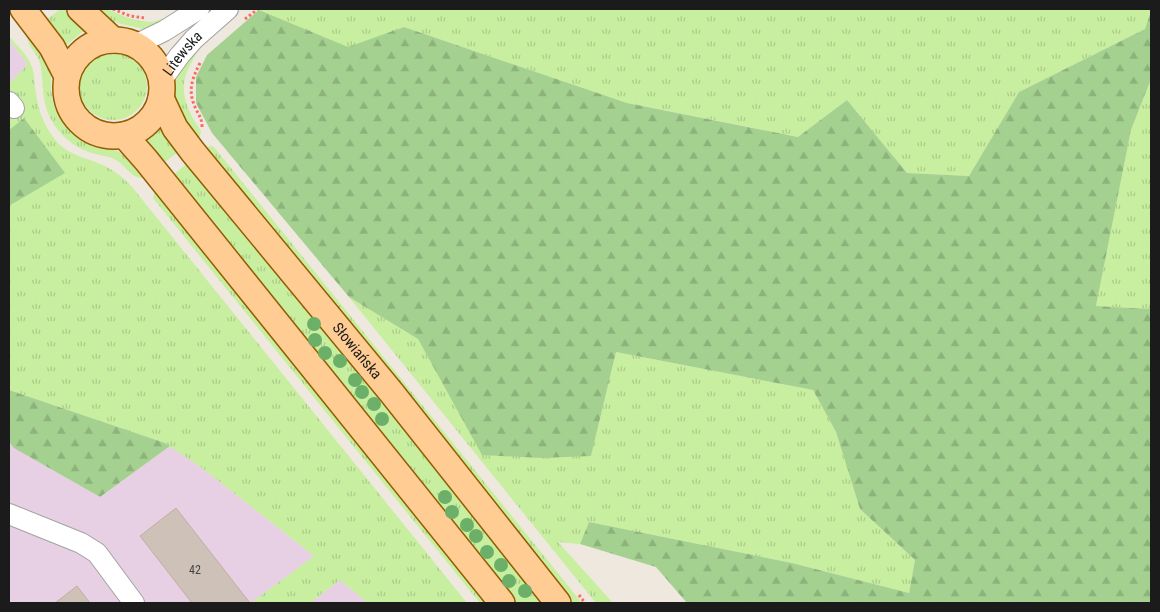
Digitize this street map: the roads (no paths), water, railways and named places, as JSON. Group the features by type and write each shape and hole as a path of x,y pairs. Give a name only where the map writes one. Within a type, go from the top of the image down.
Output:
{"main road":[{"path":"23,9 52,46 67,76"},
{"path":"80,9 124,42 145,51 153,60 158,70 161,90 158,108 148,122 134,132 124,135 104,136 86,128 73,114 68,105 66,95 67,76 72,64 89,47 101,42 124,42"},
{"name":"Słowiańska","path":"161,90 175,128 193,152 390,392 558,603"},
{"path":"124,135 502,603"}],"street":[{"name":"Litewska","path":"124,42 164,31 199,9"},
{"name":"Litewska","path":"161,90 180,55 194,39 228,9"},
{"path":"9,514 81,543 97,553 134,603"}]}
